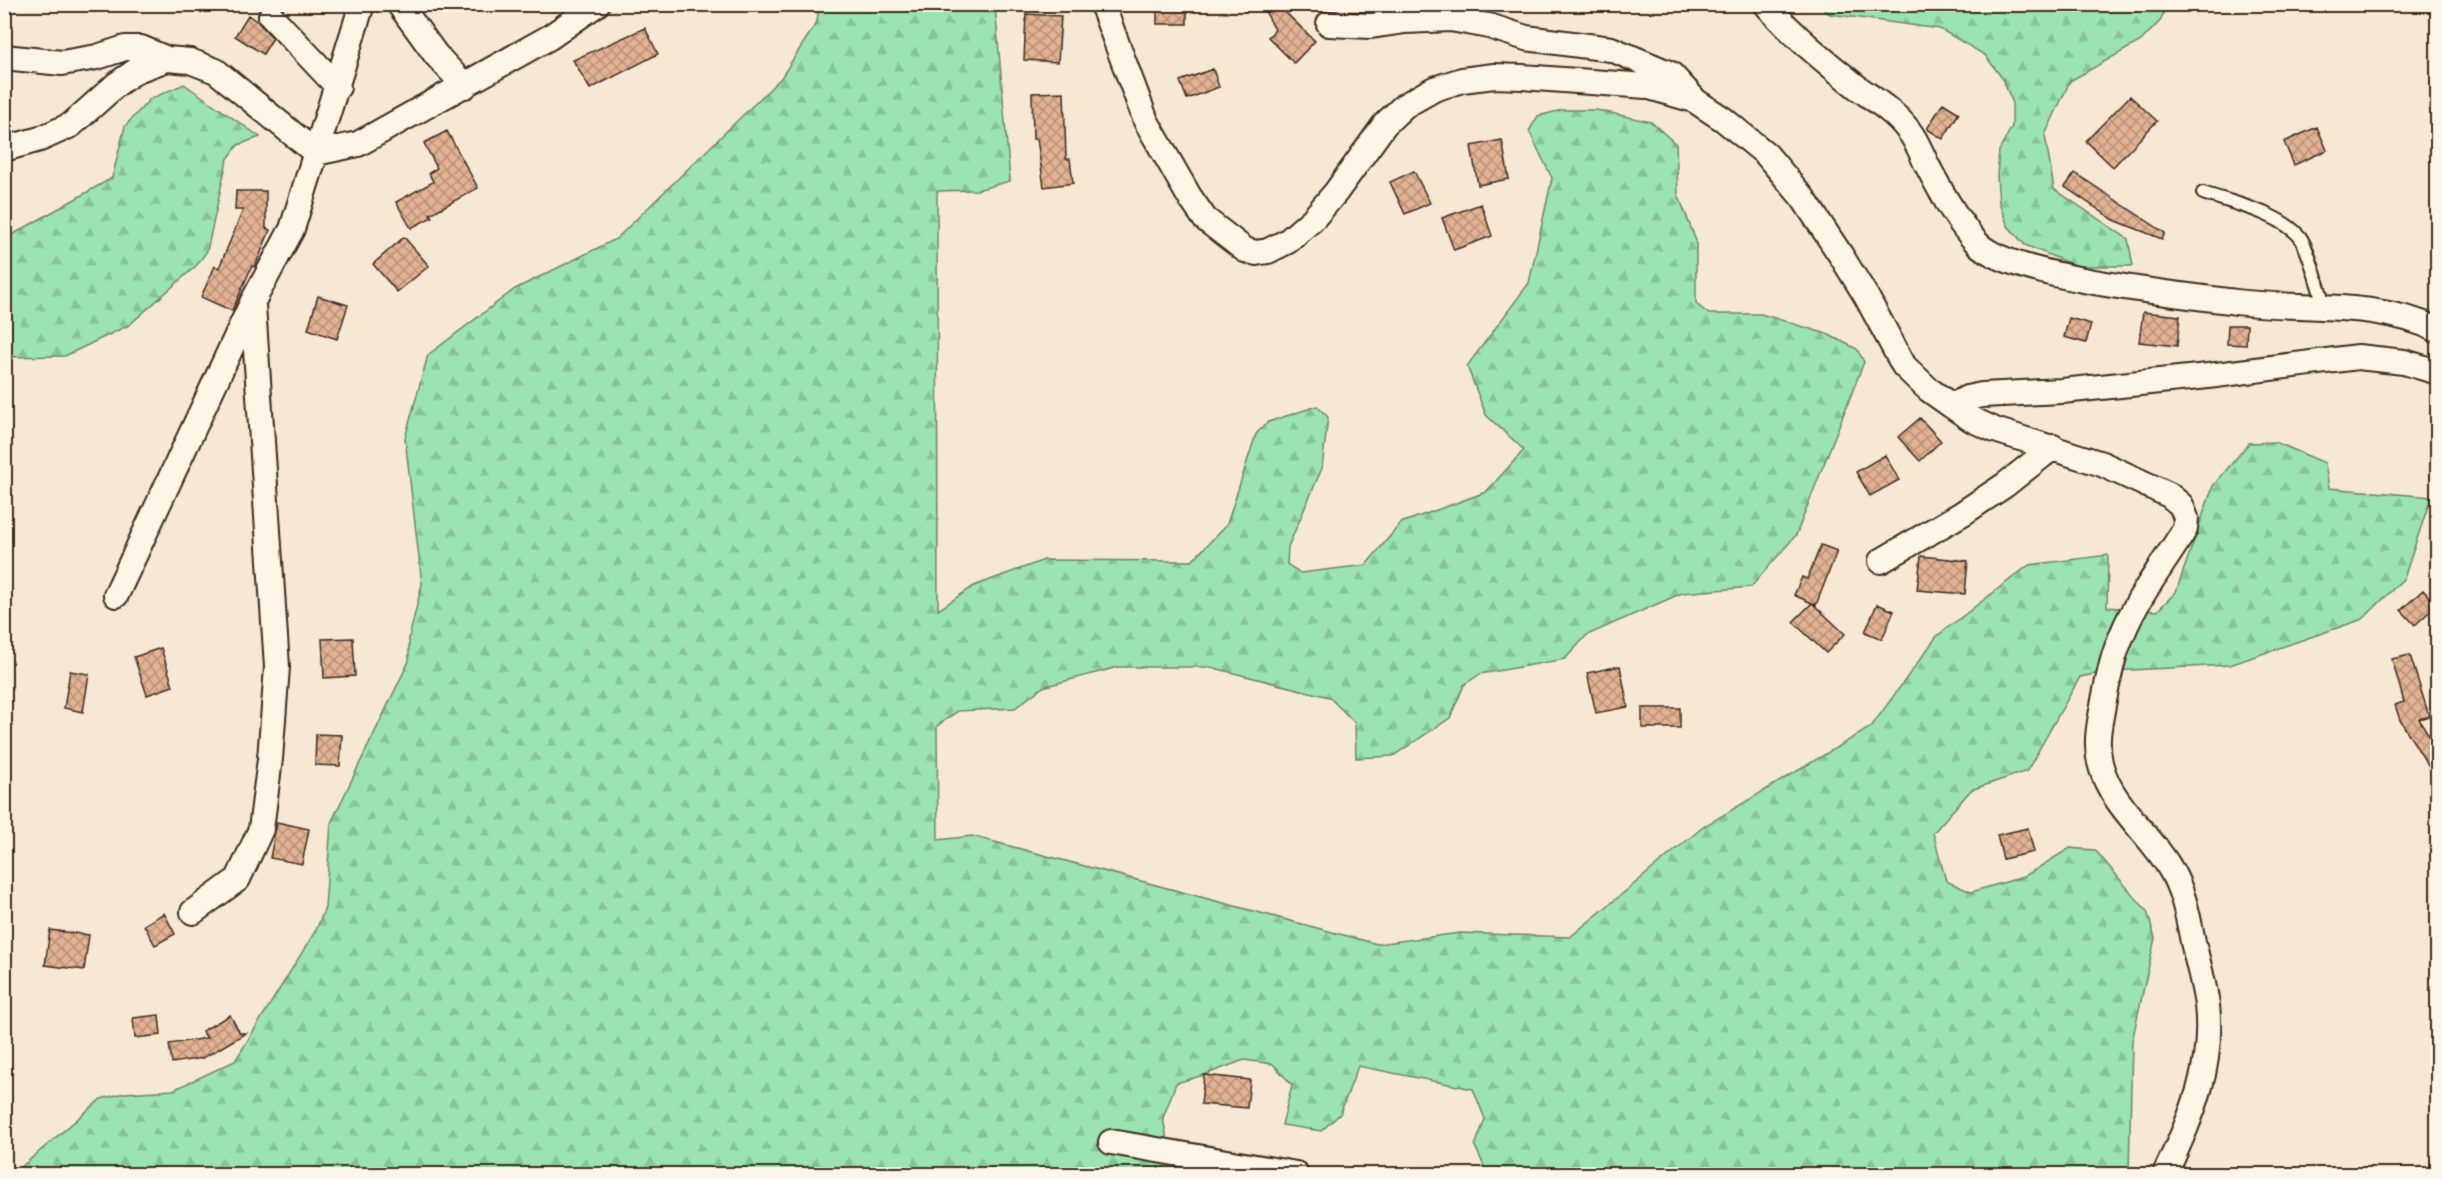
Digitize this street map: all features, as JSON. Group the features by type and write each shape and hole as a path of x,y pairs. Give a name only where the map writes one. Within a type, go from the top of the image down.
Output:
{"street":[{"path":"116,595 252,303 292,229 362,4"},
{"path":"399,4 436,55 465,86"},
{"path":"316,153 358,144 550,37 597,4"},
{"path":"1102,4 1146,121 1189,196 1205,219 1245,250 1256,253 1268,251 1288,241 1313,219 1336,192 1385,124 1404,106 1434,89 1462,80 1494,76 1522,77 1646,86 1694,100"},
{"path":"1766,4 1823,60 1891,113 1910,131 1933,177 1962,224 1979,246 2002,259 2066,276 2136,289 2255,304 2325,307 2407,318 2438,330"},
{"path":"271,16 338,87"},
{"path":"1329,24 1371,26 1416,20 1451,19 1489,26 1526,38 1611,49 1671,74 1694,100 1723,119 1766,154 1803,198 1866,296 1904,366 1928,389 1971,419 1995,430 2102,464 2169,495 2181,505 2187,518 2185,529 2139,602 2122,634 2109,671 2097,747 2104,774 2126,814 2169,866 2184,899 2207,1005 2208,1044 2198,1101 2165,1174"},
{"path":"4,57 62,63 97,57 125,48 141,48 167,59 190,61 216,71 316,153"},
{"path":"4,149 40,139 70,125 117,84 138,70 167,59"},
{"path":"193,912 238,879 261,829 270,759 277,667 252,303"},
{"path":"1952,406 1967,398 1982,395 2097,387 2358,357 2404,362 2438,372"},
{"path":"1881,561 1963,513 2005,485 2053,447"},
{"path":"1111,1142 1296,1174"}],"lane":[{"path":"2203,194 2273,218 2288,226 2301,239 2325,307"}],"green space":[{"path":"819,5 995,5 1010,181 977,190 937,191 938,610 974,586 1044,560 1192,561 1227,524 1256,434 1268,422 1317,406 1328,417 1322,468 1288,547 1287,564 1300,573 1366,565 1401,523 1486,492 1524,450 1486,415 1467,366 1529,283 1552,178 1529,131 1538,116 1562,110 1597,110 1651,122 1676,144 1678,194 1696,241 1696,304 1709,314 1761,314 1827,334 1857,349 1864,362 1796,535 1751,587 1682,593 1587,635 1565,659 1480,674 1464,685 1450,718 1393,756 1356,758 1355,723 1329,697 1210,667 1118,667 1043,687 1015,708 958,711 937,726 938,840 972,836 1377,944 1460,933 1570,937 1703,827 1871,727 1937,636 2029,565 2108,555 2107,607 2157,611 2176,592 2213,486 2249,443 2275,442 2325,463 2329,488 2431,497 2404,578 2363,619 2230,665 2110,671 2080,677 2027,771 1971,790 1933,833 1946,881 1971,892 2023,877 2070,848 2095,850 2147,911 2155,938 2132,1041 2129,1174 1491,1174 1487,1173 1475,1146 1485,1119 1473,1089 1358,1066 1340,1114 1321,1131 1282,1125 1292,1085 1273,1064 1244,1060 1176,1083 1163,1118 1168,1145 1247,1174 13,1174 101,1099 124,1093 173,1090 235,1061 316,930 325,908 331,823 409,661 409,638 422,584 405,438 428,355 515,289 616,239 781,78 817,22"},
{"path":"1817,5 2166,5 2161,20 2141,41 2070,81 2045,135 2054,189 2128,239 2133,266 2076,266 2025,245 2008,226 1999,203 1997,176 1999,151 2012,126 2012,101 2002,78 1985,55 1940,29 1830,14"},
{"path":"184,84 260,137 238,145 227,160 207,251 197,265 129,325 65,356 5,357 5,239 112,178 125,126 150,99"}],"building":[{"path":"1157,4 1187,4 1187,24 1157,24"},
{"path":"1277,4 1315,41 1294,63 1268,37 1275,30 1264,9"},
{"path":"1026,14 1061,16 1058,62 1024,60"},
{"path":"248,15 273,38 263,54 235,36"},
{"path":"645,28 658,54 590,89 573,60"},
{"path":"1213,69 1219,87 1187,99 1180,81"},
{"path":"1064,92 1066,159 1070,159 1073,183 1044,187 1037,139 1033,139 1032,93"},
{"path":"2130,96 2157,121 2113,167 2086,141"},
{"path":"1943,103 1959,113 1943,139 1927,129"},
{"path":"2317,127 2327,150 2294,165 2284,142"},
{"path":"447,131 478,188 430,214 432,217 411,228 396,202 433,182 429,173 437,168 424,143"},
{"path":"1502,140 1509,179 1478,185 1471,146"},
{"path":"1414,171 1430,203 1405,214 1390,182"},
{"path":"2075,173 2165,233 2162,239 2114,220 2065,187"},
{"path":"236,191 266,191 266,228 270,230 255,267 252,266 232,311 201,297 215,266 219,268 243,210 235,210"},
{"path":"1481,204 1492,236 1454,250 1442,218"},
{"path":"404,237 429,266 397,292 373,264"},
{"path":"318,296 348,305 337,339 308,329"},
{"path":"2143,312 2180,316 2177,346 2139,342"},
{"path":"2069,318 2091,324 2086,343 2064,337"},
{"path":"2228,325 2247,325 2246,345 2227,344"},
{"path":"1920,418 1941,441 1920,461 1898,437"},
{"path":"1885,455 1899,480 1870,496 1856,472"},
{"path":"1821,545 1837,551 1816,605 1794,595 1802,577 1807,579"},
{"path":"1921,556 1968,561 1965,594 1917,590"},
{"path":"2423,590 2437,605 2415,625 2401,610"},
{"path":"1812,603 1845,634 1826,653 1793,622"},
{"path":"1877,604 1894,611 1882,639 1865,632"},
{"path":"353,638 355,676 324,678 322,639"},
{"path":"161,648 173,686 147,695 134,657"},
{"path":"2410,655 2429,716 2419,719 2438,750 2438,782 2400,720 2395,705 2404,702 2392,659"},
{"path":"1620,666 1628,707 1596,713 1587,673"},
{"path":"70,671 89,674 83,712 64,708"},
{"path":"1642,708 1680,708 1680,728 1642,728"},
{"path":"316,734 342,735 340,766 315,765"},
{"path":"277,822 309,829 302,864 270,858"},
{"path":"2028,828 2034,852 2003,859 1997,835"},
{"path":"164,913 175,934 155,945 144,925"},
{"path":"50,930 89,935 84,970 45,965"},
{"path":"159,1015 161,1035 135,1038 133,1018"},
{"path":"230,1015 240,1033 246,1033 203,1058 172,1063 169,1044 207,1038 202,1031"},
{"path":"1204,1075 1250,1080 1247,1108 1201,1104"}]}
